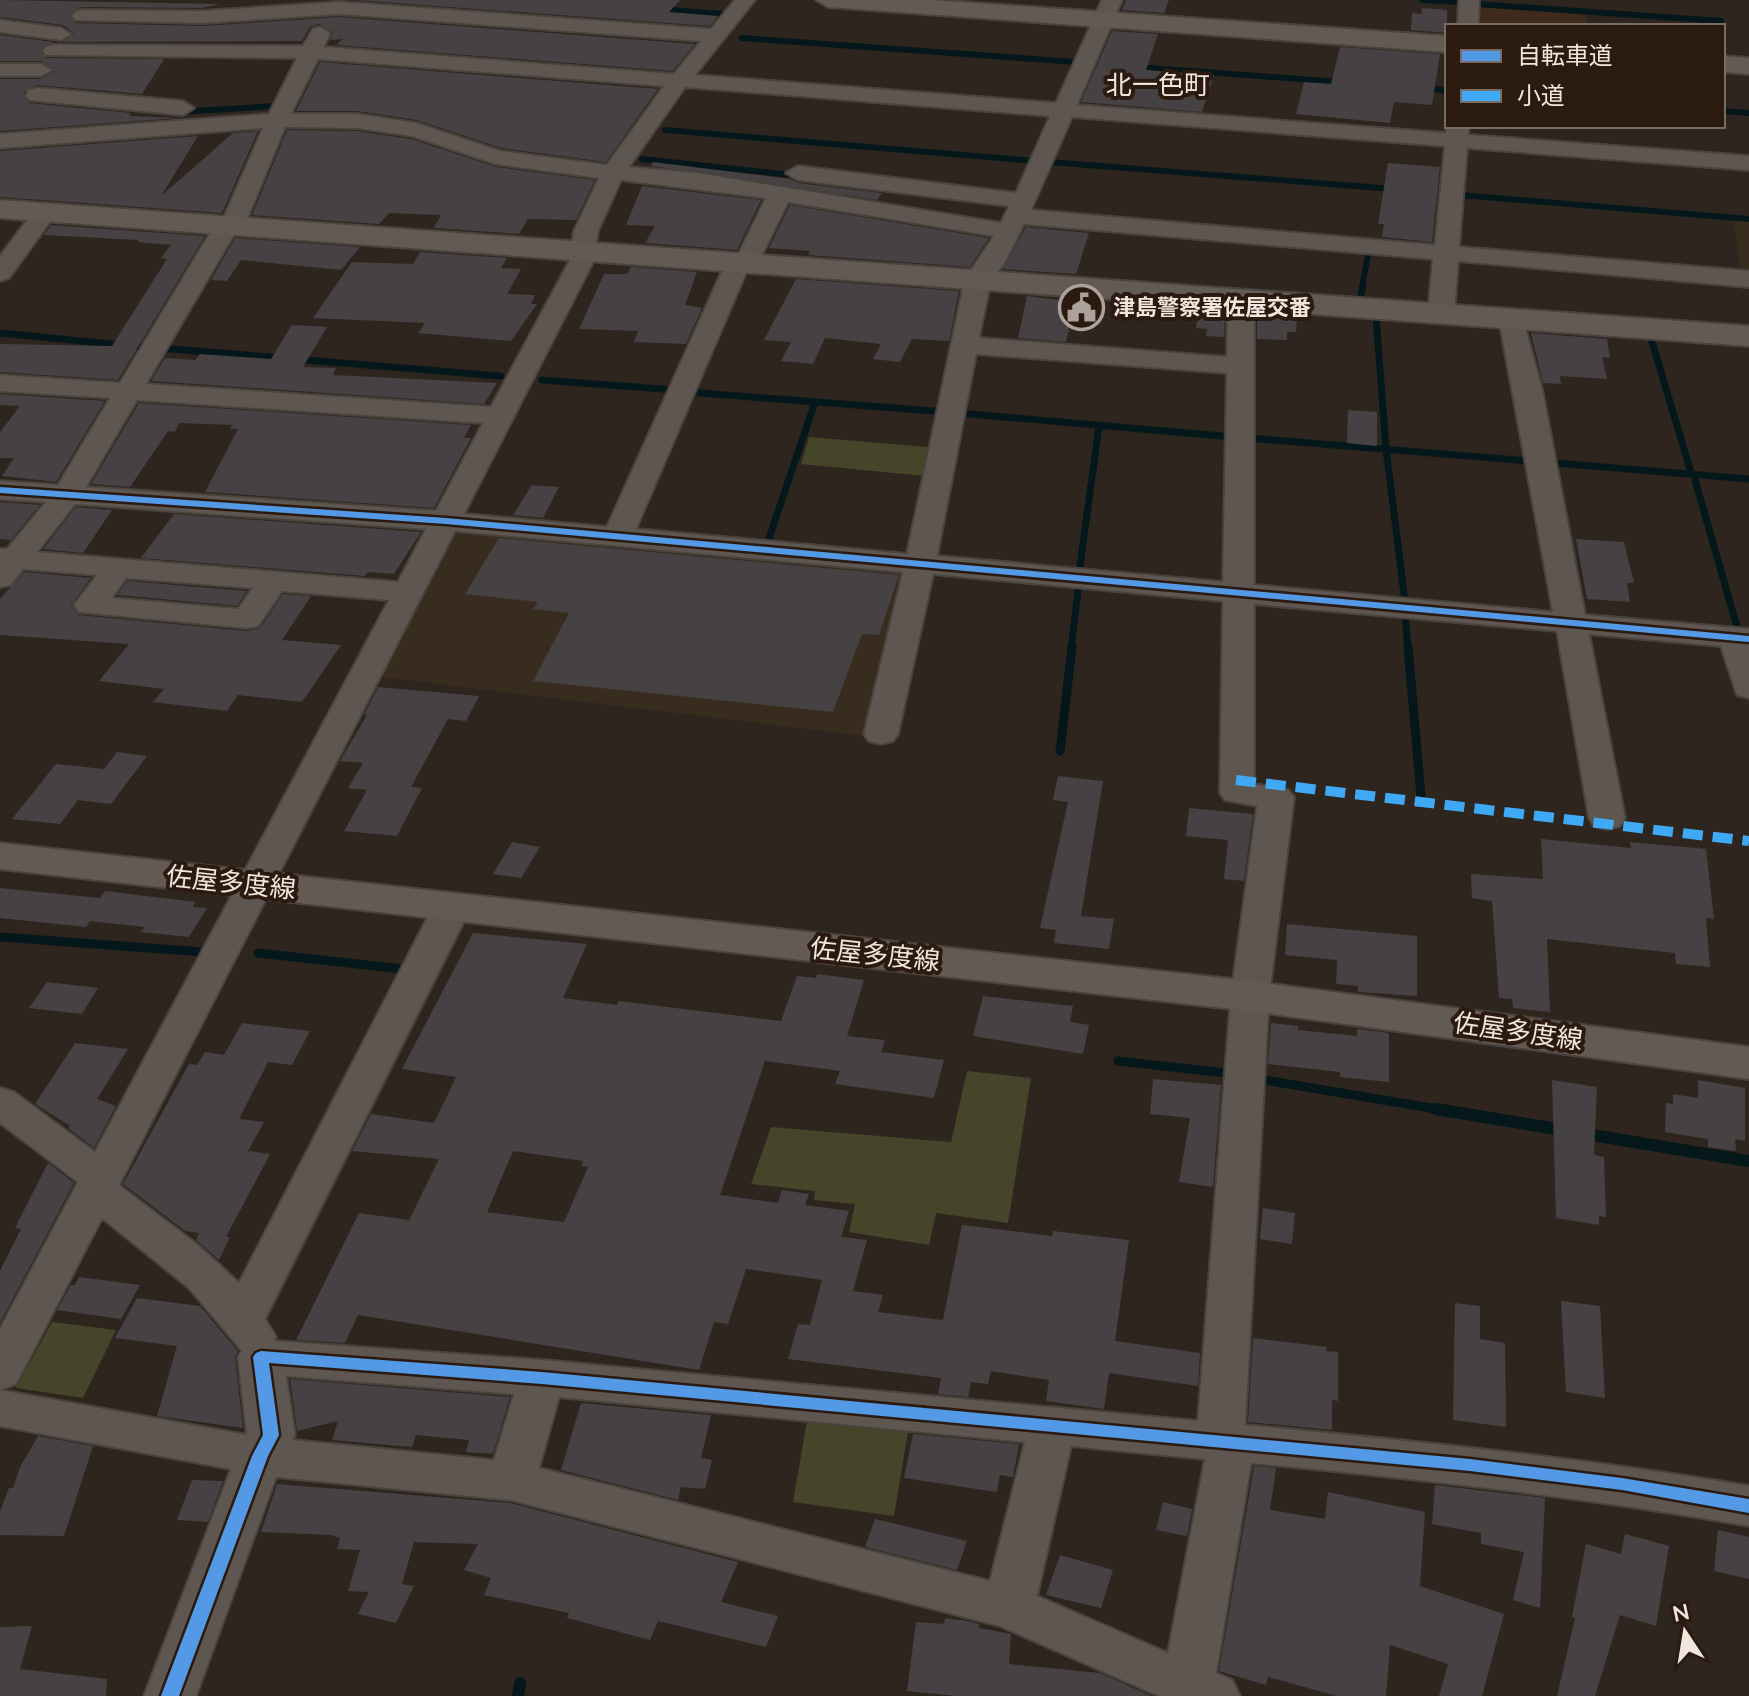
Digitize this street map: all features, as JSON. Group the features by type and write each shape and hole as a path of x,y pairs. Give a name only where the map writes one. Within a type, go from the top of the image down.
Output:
{"street":[{"path":"0,1372 581,262 581,249 619,163 745,0"},
{"path":"828,0 1107,10 1445,44"},
{"path":"1468,24 1469,0"},
{"path":"54,137 53,122 37,85 57,42 89,8 202,17 334,4 717,36"},
{"path":"5,565 67,495 230,224 334,4"},
{"path":"881,734 920,564 978,279 985,264 992,264 1016,216 1107,10"},
{"path":"0,26 57,42 152,49 311,52 1063,109 1457,134 1749,163"},
{"path":"1725,64 1749,66"},
{"path":"0,70 37,85 170,109 282,111 391,125 416,130 496,157 854,178 1016,216"},
{"path":"0,91 37,85"},
{"path":"0,141 282,111"},
{"path":"1441,313 1457,134"},
{"path":"619,163 697,180 781,193 1749,279"},
{"path":"618,536 743,260 781,193"},
{"path":"0,209 743,260 1749,336"},
{"path":"1,271 45,212"},
{"path":"0,1408 260,1456 511,1481 1009,1607 1201,1690 1225,1443 1250,996 1276,797 1237,793 1236,786 1241,299"},
{"path":"1512,319 1542,462 1607,818"},
{"path":"965,345 1240,366"},
{"path":"0,383 499,416"},
{"path":"0,490 446,521 1742,639 1749,688"},
{"path":"5,565 118,568 409,592"},
{"path":"118,568 90,605 247,619 274,580"},
{"name":"佐屋多度線","path":"0,856 1250,996 1749,1063"},
{"path":"253,1337 452,907"},
{"path":"0,1102 202,1275 253,1337 271,1435 260,1456 170,1696"},
{"path":"253,1337 542,1378 1486,1467 1622,1484 1749,1506"},
{"path":"511,1481 542,1378"},
{"path":"1009,1607 1052,1428"}],"shaded area":[{"path":"1477,6 1586,13 1587,24 1475,24"},
{"path":"1734,219 1749,220 1749,278 1741,277"},
{"path":"809,437 939,448 935,477 801,464"},
{"path":"460,527 908,569 872,737 381,677"},
{"path":"967,1071 1031,1078 1008,1223 936,1213 929,1245 849,1232 855,1204 814,1200 815,1191 751,1184 771,1127 951,1142"},
{"path":"52,1322 116,1330 83,1398 16,1388"},
{"path":"809,1409 910,1419 894,1516 793,1502"}],"building":[{"path":"0,0 220,4 202,8 82,7 70,14 75,23 202,26 340,17 695,44 673,71 336,45 343,39 330,40 333,32 319,24 310,27 302,41 63,42 74,33 63,25 0,17"},
{"path":"354,0 680,0 669,12 718,16 710,26"},
{"path":"1126,0 1169,0 1164,13 1122,10"},
{"path":"1422,8 1447,10 1445,33 1411,30 1412,13 1421,14"},
{"path":"1112,31 1158,34 1146,70 1214,75 1202,112 1081,102"},
{"path":"0,35 53,42 41,49 46,58 164,59 142,94 36,85 23,93 29,103 131,113 129,116 179,118 0,131 0,79 41,79 55,71 41,61 0,61"},
{"path":"1340,47 1440,54 1432,105 1394,102 1390,123 1296,114 1304,82 1331,84"},
{"path":"320,62 658,89 606,162 501,148 416,120 357,111 296,111"},
{"path":"287,130 357,131 411,139 496,167 595,180 576,220 528,219 519,234 434,228 441,215 389,213 379,224 252,215"},
{"path":"258,131 222,213 0,197 0,151 198,136 161,196 233,133"},
{"path":"653,162 882,193 877,200 651,166"},
{"path":"1388,163 1440,167 1432,242 1382,237 1384,224 1378,224"},
{"path":"642,186 761,200 737,250 645,243 655,226 626,225"},
{"path":"790,205 989,238 970,267 808,255 810,251 769,248"},
{"path":"51,225 205,236 118,380 0,372 0,344 112,346 167,259 161,258 171,245 44,235"},
{"path":"1026,227 1089,233 1076,274 1003,269"},
{"path":"235,238 360,247 341,270 241,260 227,281 211,280"},
{"path":"420,252 507,258 501,268 521,269 507,294 535,295 531,304 537,304 511,341 418,333 425,323 313,318 352,262 413,264"},
{"path":"631,267 697,272 685,305 702,308 686,344 634,342 638,331 579,329 604,274 627,274"},
{"path":"796,279 959,291 949,341 912,339 900,362 873,359 881,344 825,338 813,364 781,361 791,342 764,340"},
{"path":"1027,296 1075,302 1066,342 1018,338"},
{"path":"1199,309 1225,311 1224,337 1206,336 1207,329 1196,328"},
{"path":"1257,313 1297,316 1296,332 1287,332 1287,340 1257,339"},
{"path":"292,325 327,327 303,367 336,368 333,375 497,383 484,404 151,381 165,358 195,360 200,354 271,359"},
{"path":"1531,333 1607,339 1610,358 1602,357 1607,379 1560,376 1561,384 1543,383"},
{"path":"0,394 105,401 56,482 2,476 14,458 0,458 0,432 20,406 0,405"},
{"path":"139,403 471,425 464,438 471,438 434,508 205,492 238,429 230,429 232,425 179,423 175,432 168,431 130,487 91,484"},
{"path":"1348,410 1377,412 1377,446 1347,443"},
{"path":"532,485 559,487 543,518 513,515"},
{"path":"0,502 40,505 11,540 0,539"},
{"path":"76,507 112,510 83,553 43,549"},
{"path":"174,514 421,532 394,574 368,572 365,576 141,558"},
{"path":"499,538 899,575 879,635 862,634 833,712 533,681 569,613 533,609 538,602 465,594"},
{"path":"1576,539 1624,542 1634,583 1627,583 1630,602 1587,599"},
{"path":"24,572 91,578 71,605 79,615 247,631 260,628 283,594 311,596 282,640 341,645 302,702 238,695 227,711 153,702 164,689 99,681 129,644 0,635 0,599"},
{"path":"127,581 247,591 237,606 117,595"},
{"path":"378,687 479,696 466,721 448,719 411,787 422,788 397,836 344,831 367,790 348,788 363,763 340,761 367,715 364,715"},
{"path":"117,752 147,756 111,804 78,800 60,824 12,819 56,764 104,769"},
{"path":"1058,776 1103,781 1081,916 1114,919 1109,949 1054,943 1056,930 1040,928 1068,802 1053,800"},
{"path":"1189,808 1253,814 1244,881 1224,879 1228,840 1186,836"},
{"path":"1541,839 1631,848 1630,842 1706,849 1714,919 1706,918 1710,967 1676,964 1675,953 1547,939 1550,1012 1513,1008 1512,999 1499,998 1492,901 1472,898 1471,874 1543,879"},
{"path":"512,842 540,847 521,878 493,874"},
{"path":"0,888 100,898 105,891 195,902 193,907 207,908 189,937 141,932 145,927 90,921 86,927 0,918"},
{"path":"1287,924 1417,936 1417,996 1358,992 1358,986 1336,984 1337,960 1285,955"},
{"path":"473,933 587,944 563,998 617,1005 618,1001 781,1021 797,976 816,978 817,974 864,980 847,1036 885,1040 881,1052 944,1060 934,1098 835,1084 840,1071 765,1061 720,1195 778,1203 782,1190 809,1194 805,1205 849,1211 841,1237 867,1240 853,1291 883,1295 878,1312 943,1320 962,1225 1052,1236 1053,1231 1129,1240 1115,1341 1200,1353 1198,1386 1109,1373 1104,1409 1046,1401 1049,1380 991,1371 988,1384 971,1382 968,1397 938,1394 941,1378 788,1359 798,1324 810,1325 822,1280 746,1269 728,1324 714,1322 699,1370 358,1315 345,1343 296,1340 359,1213 409,1220 439,1159 352,1151 371,1114 434,1123 456,1077 402,1069","holes":["513,1151 583,1161 581,1166 588,1167 564,1222 487,1212"]},
{"path":"47,982 98,988 82,1014 29,1008"},
{"path":"983,996 1073,1006 1070,1022 1089,1025 1083,1054 973,1036"},
{"path":"242,1023 310,1031 292,1065 268,1062 239,1119 264,1122 248,1151 270,1154 226,1237 230,1237 219,1260 196,1240 199,1233 185,1231 123,1184 189,1064 197,1065 205,1052 224,1055"},
{"path":"1271,1023 1298,1026 1298,1030 1357,1036 1357,1029 1389,1033 1389,1082 1340,1077 1340,1072 1268,1064"},
{"path":"75,1043 128,1049 97,1099 116,1106 94,1148 68,1128 70,1126 35,1104"},
{"path":"1153,1079 1221,1085 1213,1187 1179,1182 1190,1118 1150,1114"},
{"path":"1552,1080 1597,1087 1594,1155 1604,1157 1606,1217 1599,1216 1599,1225 1556,1218"},
{"path":"1698,1080 1745,1088 1745,1141 1735,1139 1736,1151 1708,1147 1708,1139 1665,1132 1666,1103 1673,1104 1673,1094 1698,1098"},
{"path":"48,1163 74,1183 0,1323 0,1271 21,1229 15,1228"},
{"path":"1263,1208 1295,1213 1292,1244 1260,1239"},
{"path":"79,1277 140,1285 121,1319 57,1310"},
{"path":"137,1298 200,1306 238,1351 235,1357 243,1428 157,1416 177,1346 115,1338"},
{"path":"1561,1301 1600,1306 1605,1398 1566,1392"},
{"path":"1455,1303 1480,1306 1480,1339 1505,1343 1506,1427 1453,1420"},
{"path":"1253,1338 1327,1347 1326,1351 1338,1352 1338,1401 1332,1400 1332,1430 1248,1422"},
{"path":"290,1379 510,1397 493,1454 466,1452 469,1440 416,1435 412,1447 332,1440 338,1421 297,1431"},
{"path":"581,1403 711,1415 701,1458 712,1460 705,1489 681,1487 678,1500 561,1470"},
{"path":"913,1434 1019,1444 1013,1477 1000,1475 997,1492 904,1478"},
{"path":"38,1436 93,1446 64,1536 0,1535 0,1512 9,1488 13,1488 20,1467"},
{"path":"1254,1466 1276,1468 1270,1510 1325,1519 1328,1492 1425,1512 1420,1586 1504,1614 1482,1696 1439,1696 1448,1664 1390,1645 1386,1696 1337,1696 1268,1677 1266,1685 1219,1671"},
{"path":"192,1480 223,1481 208,1522 177,1520"},
{"path":"277,1484 510,1503 738,1562 721,1602 778,1616 766,1647 658,1621 650,1640 567,1618 569,1613 484,1595 491,1578 464,1570 478,1544 414,1542 402,1584 414,1586 396,1623 358,1614 369,1592 348,1591 360,1550 337,1549 340,1538 331,1535 261,1532"},
{"path":"1435,1485 1545,1498 1540,1608 1513,1600 1524,1552 1481,1544 1481,1533 1432,1524"},
{"path":"1163,1502 1192,1509 1187,1536 1156,1530"},
{"path":"875,1519 967,1541 957,1570 865,1547"},
{"path":"1718,1530 1749,1537 1749,1579 1714,1571"},
{"path":"1625,1534 1669,1546 1656,1626 1620,1615 1595,1696 1557,1696 1575,1618 1572,1617 1586,1544 1621,1554"},
{"path":"1060,1555 1113,1570 1101,1608 1046,1595"},
{"path":"945,1618 1011,1634 1009,1664 1100,1673 1151,1696 956,1696 907,1691 916,1622 944,1624"},
{"path":"32,1626 20,1669 107,1679 106,1696 0,1696 0,1627"}],"waterway":[{"path":"1422,0 1458,2"},
{"path":"1476,4 1721,21"},
{"path":"658,9 722,14"},
{"path":"742,38 1076,62"},
{"path":"1136,67 1340,82"},
{"path":"1423,88 1445,90"},
{"path":"180,112 274,106"},
{"path":"1725,111 1749,113"},
{"path":"665,130 1035,161"},
{"path":"642,159 801,176"},
{"path":"1049,162 1393,189"},
{"path":"1460,195 1749,219"},
{"path":"1362,287 1369,250"},
{"path":"1360,300 1363,285"},
{"path":"1376,316 1386,449"},
{"path":"0,333 142,347"},
{"path":"1650,335 1690,469"},
{"path":"160,348 501,376"},
{"path":"542,380 676,390"},
{"path":"688,392 946,412"},
{"path":"767,544 815,402"},
{"path":"959,413 1233,437"},
{"path":"1079,573 1099,426"},
{"path":"1248,438 1386,449"},
{"path":"1386,449 1749,479"},
{"path":"1386,449 1405,602"},
{"path":"1695,480 1739,634"},
{"path":"1071,649 1079,582"},
{"path":"1405,614 1408,649"},
{"path":"1060,751 1072,647"},
{"path":"1408,647 1421,796"},
{"path":"0,937 204,952"},
{"path":"258,953 403,969"},
{"path":"1118,1061 1235,1074"},
{"path":"1259,1079 1444,1110"},
{"path":"1436,1109 1444,1110"},
{"path":"1444,1110 1563,1130"},
{"path":"1444,1110 1448,1111"},
{"path":"1586,1134 1749,1161"},
{"path":"518,1696 520,1683"}],"marked path":[{"path":"1236,780 1749,841"}],"cycle path":[{"path":"0,490 446,521 1749,639"},
{"path":"170,1696 260,1456 271,1435 261,1357 542,1378 1470,1465 1622,1484 1749,1506"}],"place":[{"name":"津島警察署佐屋交番","path":"1082,308"}],"district":[{"name":"北一色町","path":"1158,85"}]}
